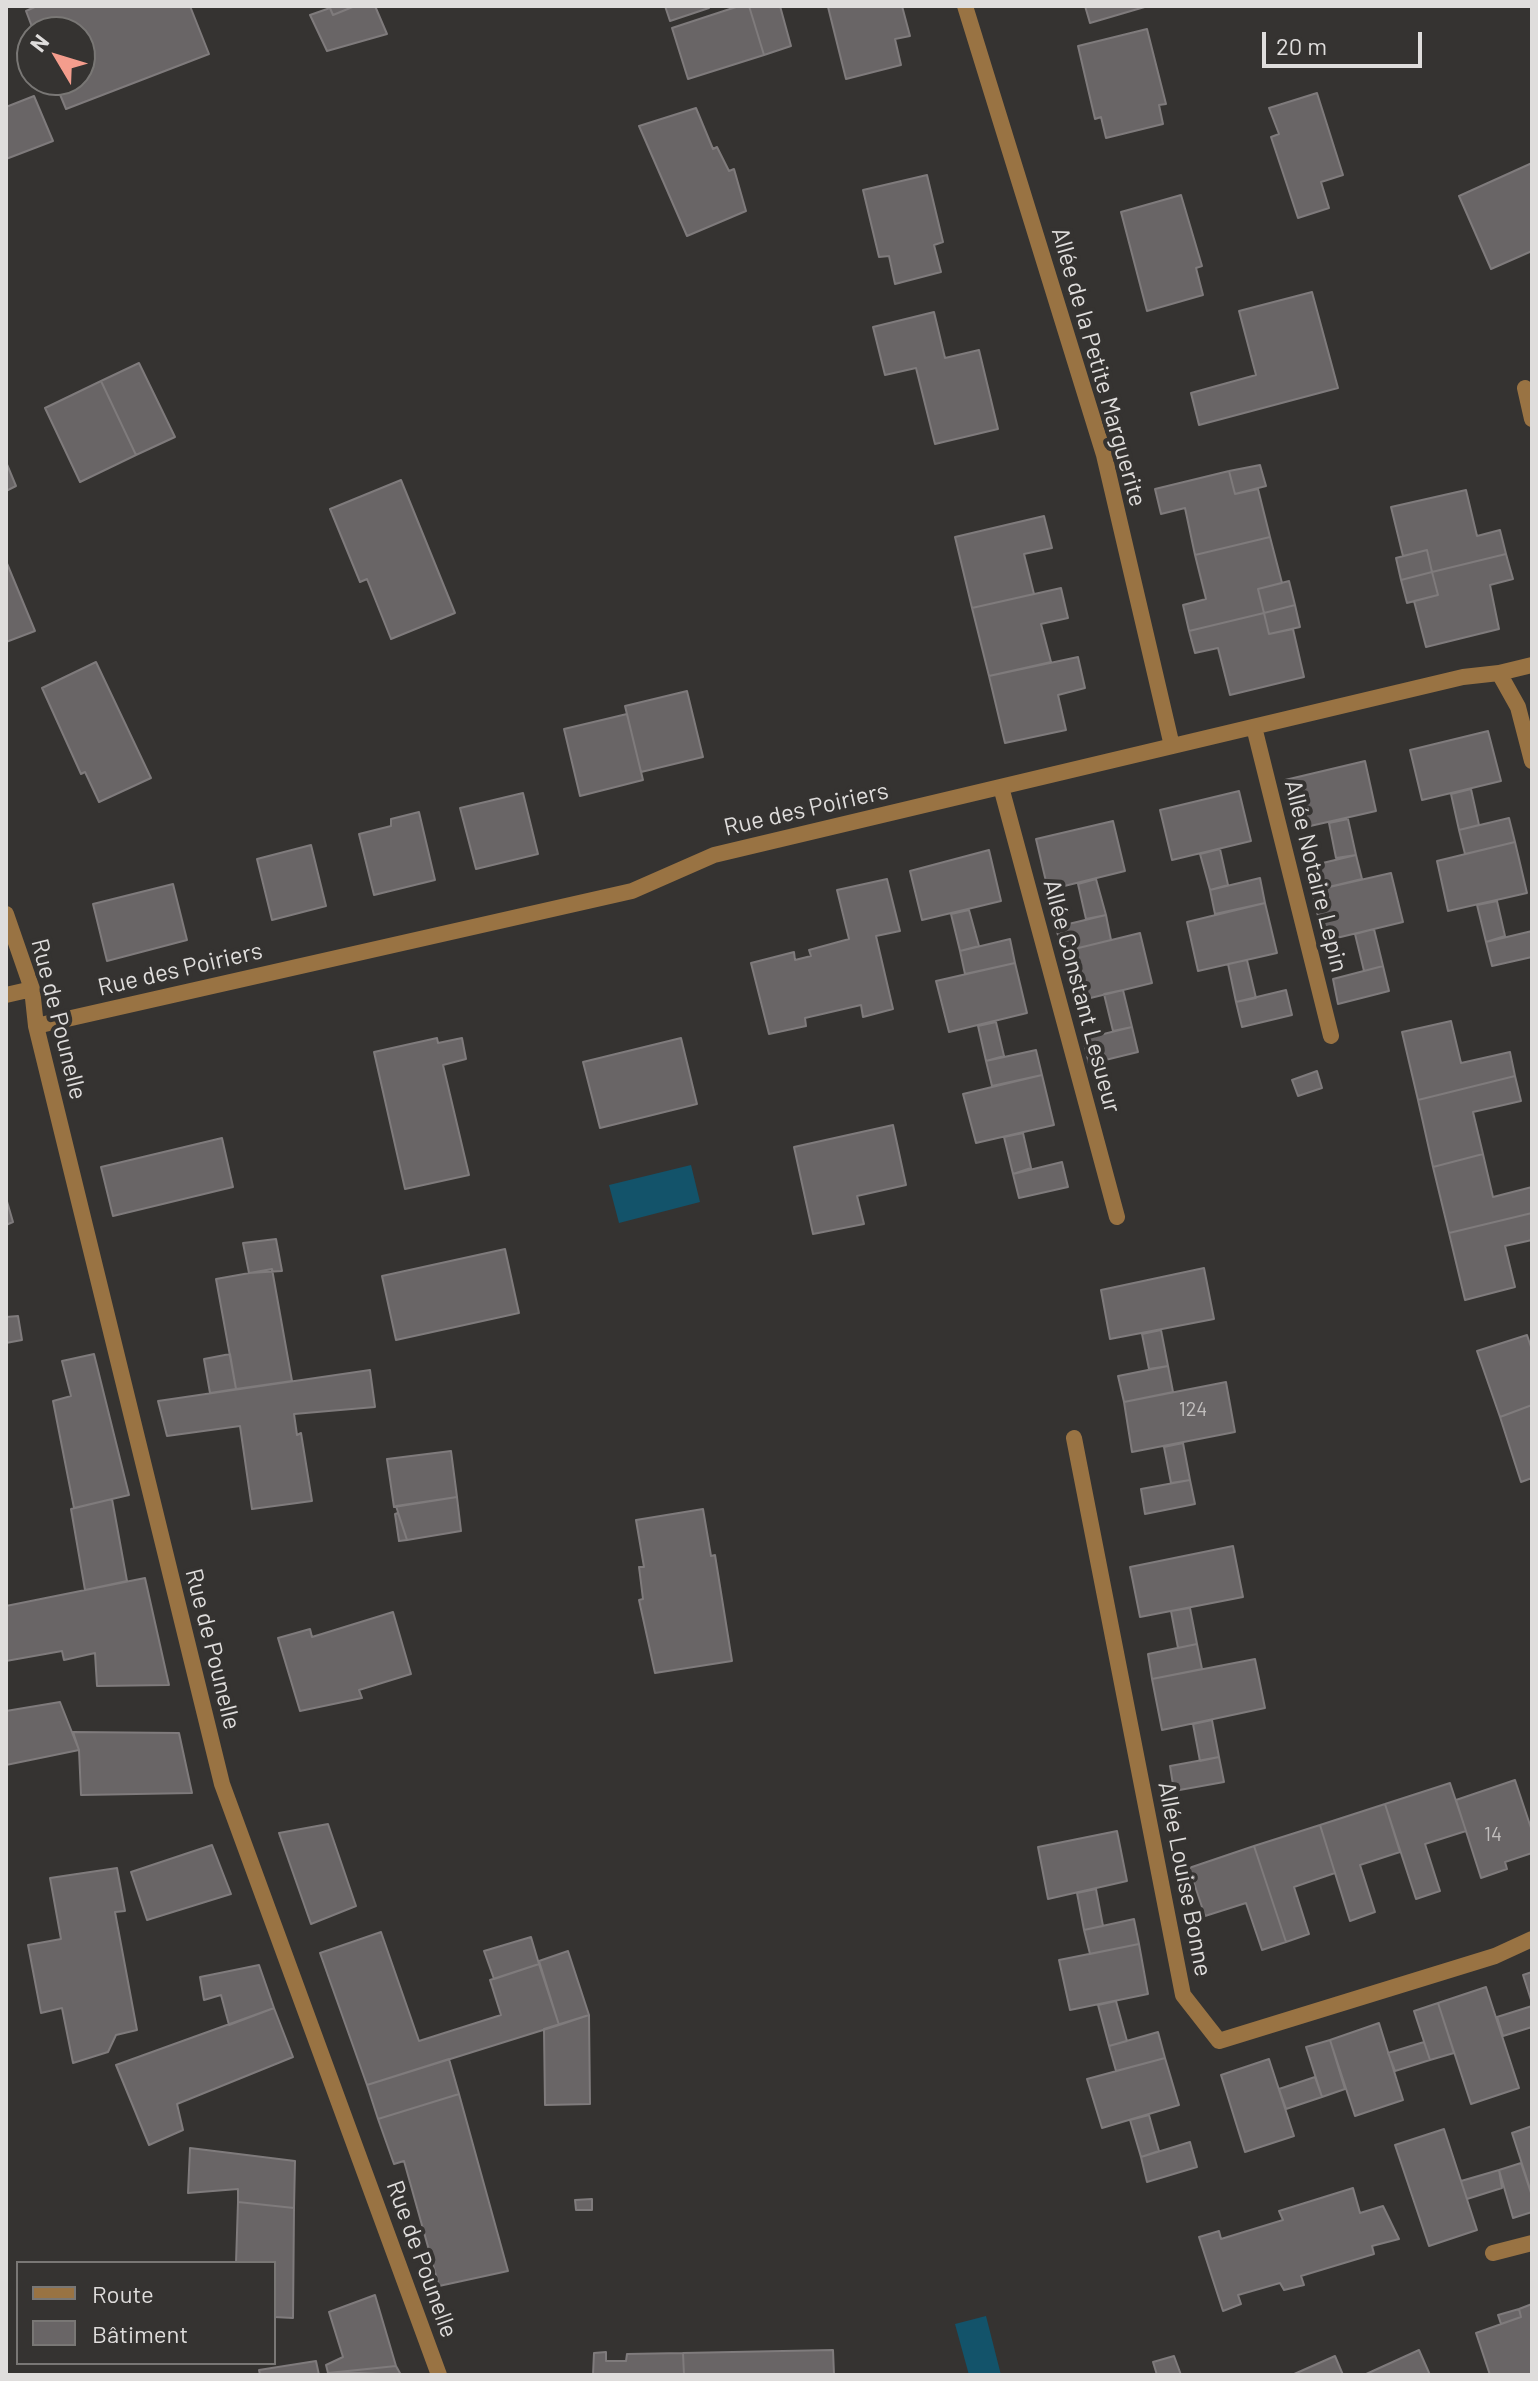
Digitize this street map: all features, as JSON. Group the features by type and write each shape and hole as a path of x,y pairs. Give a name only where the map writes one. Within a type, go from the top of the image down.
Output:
{"street":[{"name":"Allée de la Petite Marguerite","path":"965,6 1104,455 1172,746"},
{"path":"1525,388 1532,419"},
{"name":"Rue des Poiriers","path":"36,1026 632,891 714,855 1463,677 1532,665"},
{"path":"1499,673 1518,707 1532,761"},
{"name":"Allée Notaire Lepin","path":"1254,727 1331,1036"},
{"name":"Allée Constant Lesueur","path":"1001,787 1117,1217"},
{"name":"Rue de Pounelle","path":"6,914 32,989 36,1026 222,1784 439,2375"},
{"path":"6,995 32,989"},
{"name":"Allée Louise Bonne","path":"1074,1438 1183,1995 1219,2041 1495,1956 1532,1939"},
{"path":"1493,2253 1532,2243"}],"water":[{"path":"691,1165 700,1202 619,1223 609,1185"},
{"path":"986,2316 1001,2375 969,2375 955,2324"}],"building":[{"path":"37,6 190,6 209,54 66,109 61,96 96,96 96,16 28,16 26,11"},
{"path":"329,6 355,6 333,15"},
{"path":"355,6 375,6 387,34 327,51 310,15 330,8 333,15"},
{"path":"665,6 708,6 709,8 670,21"},
{"path":"739,6 749,6 764,55 688,79 672,28"},
{"path":"749,6 780,6 791,46 764,55"},
{"path":"902,6 910,36 895,39 901,65 846,79 828,7"},
{"path":"1085,6 1148,6 1090,23"},
{"path":"1147,29 1166,104 1159,105 1163,124 1106,138 1101,117 1095,119 1078,46"},
{"path":"1317,93 1343,175 1321,182 1329,208 1298,218 1271,137 1279,134 1269,108"},
{"path":"34,96 53,141 6,159 6,107"},
{"path":"696,108 713,149 717,147 729,171 734,169 746,211 687,236 639,126"},
{"path":"1532,163 1532,251 1491,269 1459,196"},
{"path":"927,175 943,242 934,245 941,272 895,284 889,256 879,257 863,190"},
{"path":"1181,195 1202,266 1196,268 1203,295 1147,311 1121,212"},
{"path":"1312,292 1338,388 1199,425 1191,393 1256,375 1239,311"},
{"path":"934,312 945,358 979,350 998,429 935,444 916,368 885,375 873,327"},
{"path":"139,363 175,437 136,455 101,381"},
{"path":"101,381 136,455 80,482 45,408"},
{"path":"6,462 16,486 6,491"},
{"path":"1260,465 1266,486 1235,494 1229,471"},
{"path":"1229,471 1235,494 1258,489 1270,537 1195,555 1185,508 1161,514 1155,489"},
{"path":"401,480 455,613 391,639 367,579 360,582 330,509"},
{"path":"1466,490 1477,536 1500,530 1506,554 1432,572 1427,550 1403,556 1391,507"},
{"path":"1044,516 1052,548 1024,554 1034,594 972,608 955,537"},
{"path":"1270,537 1282,583 1258,589 1264,613 1189,631 1183,605 1206,599 1195,555"},
{"path":"1427,550 1432,572 1401,580 1396,558"},
{"path":"1506,554 1513,579 1490,585 1499,629 1426,647 1414,601 1438,595 1432,572"},
{"path":"6,561 35,631 6,642"},
{"path":"1432,572 1438,595 1407,603 1401,580"},
{"path":"1289,581 1295,605 1264,613 1258,589"},
{"path":"1061,588 1068,618 1041,624 1051,662 989,676 972,608"},
{"path":"1295,605 1300,627 1269,634 1264,613"},
{"path":"1264,613 1269,634 1293,629 1304,677 1230,695 1218,648 1195,653 1189,631"},
{"path":"1078,657 1085,688 1058,695 1066,730 1005,743 989,676"},
{"path":"96,662 151,778 99,802 85,772 81,774 42,688"},
{"path":"687,691 703,757 641,772 625,706"},
{"path":"627,714 643,780 580,796 564,729"},
{"path":"1488,731 1501,781 1422,800 1410,750"},
{"path":"1365,761 1376,811 1297,829 1285,780"},
{"path":"1471,789 1479,825 1459,830 1451,794"},
{"path":"1239,791 1251,841 1172,860 1160,810"},
{"path":"523,793 538,854 476,869 460,808"},
{"path":"419,812 435,880 374,895 359,834 391,826 391,819"},
{"path":"1509,818 1515,842 1465,854 1459,830"},
{"path":"1348,819 1356,855 1336,858 1329,823"},
{"path":"1113,821 1125,871 1048,890 1036,839"},
{"path":"1515,842 1527,893 1448,911 1437,861"},
{"path":"311,845 326,906 272,920 257,859"},
{"path":"1220,849 1228,885 1210,890 1200,854"},
{"path":"989,850 1001,901 922,920 910,871"},
{"path":"1356,855 1362,879 1312,891 1306,867"},
{"path":"1391,873 1403,922 1324,941 1312,891"},
{"path":"1260,878 1265,903 1215,914 1210,890"},
{"path":"887,879 900,931 876,936 893,1009 863,1017 861,1005 805,1018 806,1026 769,1034 751,963 794,952 795,960 811,956 809,950 849,939 837,890"},
{"path":"1096,879 1106,915 1086,919 1078,884"},
{"path":"173,884 187,940 107,961 93,904"},
{"path":"1497,901 1505,936 1486,942 1477,905"},
{"path":"1265,903 1277,953 1198,971 1187,922"},
{"path":"969,910 979,946 960,951 951,914"},
{"path":"1106,915 1111,940 1062,952 1056,927"},
{"path":"1374,929 1383,966 1364,971 1355,934"},
{"path":"1532,931 1532,957 1492,966 1486,942"},
{"path":"1140,933 1152,983 1074,1002 1062,952"},
{"path":"1010,939 1015,963 965,974 960,951"},
{"path":"1247,960 1256,998 1236,1002 1228,964"},
{"path":"1015,963 1027,1013 949,1032 936,981"},
{"path":"1383,966 1389,991 1338,1004 1333,979"},
{"path":"1123,990 1132,1027 1113,1031 1104,994"},
{"path":"1286,990 1292,1015 1242,1027 1236,1002"},
{"path":"1451,1021 1461,1063 1510,1052 1515,1076 1418,1100 1402,1032"},
{"path":"996,1022 1004,1056 986,1061 978,1026"},
{"path":"1132,1027 1138,1052 1089,1064 1083,1039"},
{"path":"437,1038 438,1043 462,1038 466,1059 443,1065 469,1175 405,1189 374,1052"},
{"path":"681,1038 697,1104 600,1128 583,1062"},
{"path":"1036,1050 1042,1075 992,1086 986,1061"},
{"path":"1317,1071 1322,1088 1298,1096 1292,1080"},
{"path":"1042,1075 1054,1125 976,1143 963,1094"},
{"path":"1515,1076 1521,1101 1473,1112 1483,1154 1433,1167 1418,1100"},
{"path":"893,1125 906,1185 857,1196 864,1224 813,1234 794,1147"},
{"path":"1023,1133 1031,1168 1013,1174 1004,1137"},
{"path":"222,1138 233,1187 113,1216 101,1167"},
{"path":"1483,1154 1493,1197 1532,1187 1532,1213 1449,1233 1433,1167"},
{"path":"1062,1162 1068,1187 1019,1198 1013,1174"},
{"path":"6,1198 13,1222 6,1225"},
{"path":"1532,1213 1532,1240 1505,1246 1515,1287 1465,1300 1449,1233"},
{"path":"276,1239 282,1271 249,1273 243,1243"},
{"path":"505,1249 519,1313 396,1340 382,1276"},
{"path":"1204,1268 1214,1319 1110,1339 1101,1290"},
{"path":"272,1269 292,1381 236,1389 216,1279"},
{"path":"18,1316 22,1340 6,1343 6,1317"},
{"path":"1161,1330 1168,1366 1149,1369 1142,1334"},
{"path":"1527,1335 1532,1350 1532,1405 1500,1417 1477,1351"},
{"path":"94,1354 129,1495 74,1508 53,1401 71,1396 62,1361"},
{"path":"230,1354 236,1389 210,1393 204,1359"},
{"path":"1168,1366 1173,1392 1124,1402 1118,1376"},
{"path":"370,1370 375,1407 294,1414 297,1435 301,1433 312,1501 252,1509 240,1426 167,1436 158,1401"},
{"path":"1226,1382 1235,1432 1132,1452 1124,1402"},
{"path":"1532,1405 1532,1478 1521,1482 1500,1417"},
{"path":"1183,1443 1190,1480 1171,1483 1164,1447"},
{"path":"451,1451 457,1497 394,1507 387,1459"},
{"path":"1190,1480 1195,1504 1145,1514 1141,1489"},
{"path":"457,1497 461,1531 407,1540 396,1506"},
{"path":"112,1499 127,1581 85,1590 71,1509"},
{"path":"703,1509 711,1556 715,1555 732,1661 655,1673 639,1600 643,1599 639,1567 644,1567 636,1520"},
{"path":"398,1513 407,1540 399,1541 395,1514"},
{"path":"1233,1546 1243,1597 1140,1617 1130,1567"},
{"path":"145,1578 169,1685 97,1686 95,1653 64,1660 62,1651 6,1661 6,1606"},
{"path":"1190,1608 1197,1644 1178,1648 1171,1611"},
{"path":"393,1612 411,1674 359,1690 362,1698 300,1711 278,1638 310,1629 312,1637"},
{"path":"1197,1644 1202,1669 1152,1679 1148,1654"},
{"path":"1255,1659 1265,1708 1162,1730 1152,1679"},
{"path":"60,1702 79,1750 6,1765 6,1711"},
{"path":"1212,1720 1219,1757 1200,1761 1193,1724"},
{"path":"73,1732 179,1733 192,1793 81,1795 79,1750"},
{"path":"1219,1757 1224,1782 1174,1791 1170,1766"},
{"path":"1515,1780 1532,1831 1532,1853 1505,1862 1507,1869 1481,1878 1456,1800"},
{"path":"1450,1783 1466,1831 1425,1844 1440,1891 1416,1899 1385,1804"},
{"path":"1385,1804 1400,1852 1360,1865 1375,1912 1350,1921 1320,1825"},
{"path":"328,1824 356,1906 311,1924 279,1833"},
{"path":"1320,1825 1335,1873 1294,1887 1309,1934 1286,1942 1254,1846"},
{"path":"1117,1831 1127,1881 1048,1899 1038,1847"},
{"path":"212,1845 231,1894 147,1920 131,1872"},
{"path":"1254,1846 1286,1942 1262,1950 1246,1903 1205,1916 1189,1868"},
{"path":"117,1868 125,1911 115,1912 137,2030 116,2035 108,2052 73,2063 62,2008 41,2013 28,1945 61,1939 50,1878"},
{"path":"1096,1889 1103,1926 1084,1930 1077,1893"},
{"path":"1134,1919 1139,1944 1090,1954 1084,1930"},
{"path":"381,1932 419,2041 501,2015 490,1980 539,1964 559,2025 367,2085 320,1953"},
{"path":"531,1937 539,1964 494,1979 484,1951"},
{"path":"1139,1944 1148,1994 1070,2010 1059,1960"},
{"path":"568,1951 589,2015 559,2025 539,1961"},
{"path":"259,1965 274,2008 229,2025 221,1995 204,2000 200,1977"},
{"path":"1532,1972 1532,2003 1523,1975"},
{"path":"1486,1987 1519,2088 1471,2104 1438,2003"},
{"path":"1116,2001 1127,2041 1109,2046 1098,2005"},
{"path":"1438,2003 1454,2053 1430,2060 1414,2011"},
{"path":"1532,2006 1532,2027 1503,2036 1497,2017"},
{"path":"274,2008 293,2057 177,2104 183,2130 149,2145 116,2065"},
{"path":"589,2015 590,2104 545,2105 544,2029"},
{"path":"1379,2023 1403,2100 1355,2116 1330,2040"},
{"path":"1158,2032 1165,2058 1116,2071 1109,2046"},
{"path":"1330,2040 1345,2089 1322,2097 1306,2047"},
{"path":"1424,2042 1430,2060 1395,2071 1388,2053"},
{"path":"1165,2058 1179,2105 1102,2128 1087,2079"},
{"path":"449,2059 459,2094 378,2119 367,2085"},
{"path":"1269,2059 1294,2136 1245,2152 1221,2075"},
{"path":"1315,2077 1322,2097 1286,2109 1279,2089"},
{"path":"459,2094 508,2271 439,2286 404,2161 394,2164 378,2119"},
{"path":"1149,2115 1159,2151 1141,2157 1130,2120"},
{"path":"1532,2126 1532,2195 1512,2133"},
{"path":"1444,2129 1477,2230 1429,2246 1395,2145"},
{"path":"1190,2142 1197,2167 1147,2182 1141,2157"},
{"path":"190,2148 295,2161 294,2208 238,2202 238,2189 188,2193"},
{"path":"1521,2163 1532,2196 1532,2212 1513,2218 1499,2170"},
{"path":"1499,2170 1502,2188 1467,2199 1461,2181"},
{"path":"1353,2188 1360,2213 1383,2206 1399,2239 1372,2246 1374,2254 1301,2276 1304,2285 1284,2290 1280,2283 1238,2295 1241,2304 1223,2311 1199,2237 1219,2231 1221,2239 1283,2220 1279,2211"},
{"path":"592,2199 592,2210 576,2210 575,2200"},
{"path":"238,2202 294,2208 293,2318 276,2317 276,2261 236,2261"},
{"path":"375,2295 396,2366 328,2373 326,2365 343,2357 329,2312"},
{"path":"1532,2304 1532,2375 1490,2375 1476,2333 1521,2317 1519,2309"},
{"path":"1519,2309 1521,2317 1501,2324 1498,2315"},
{"path":"833,2350 834,2375 684,2375 683,2353"},
{"path":"1419,2350 1430,2375 1364,2375"},
{"path":"606,2352 606,2361 626,2361 627,2354 683,2353 684,2375 593,2375 594,2353"},
{"path":"1174,2356 1181,2375 1157,2375 1153,2362"},
{"path":"1335,2356 1343,2375 1292,2375"},
{"path":"316,2361 319,2375 260,2375 259,2370"},
{"path":"396,2366 401,2375 339,2372"}]}
